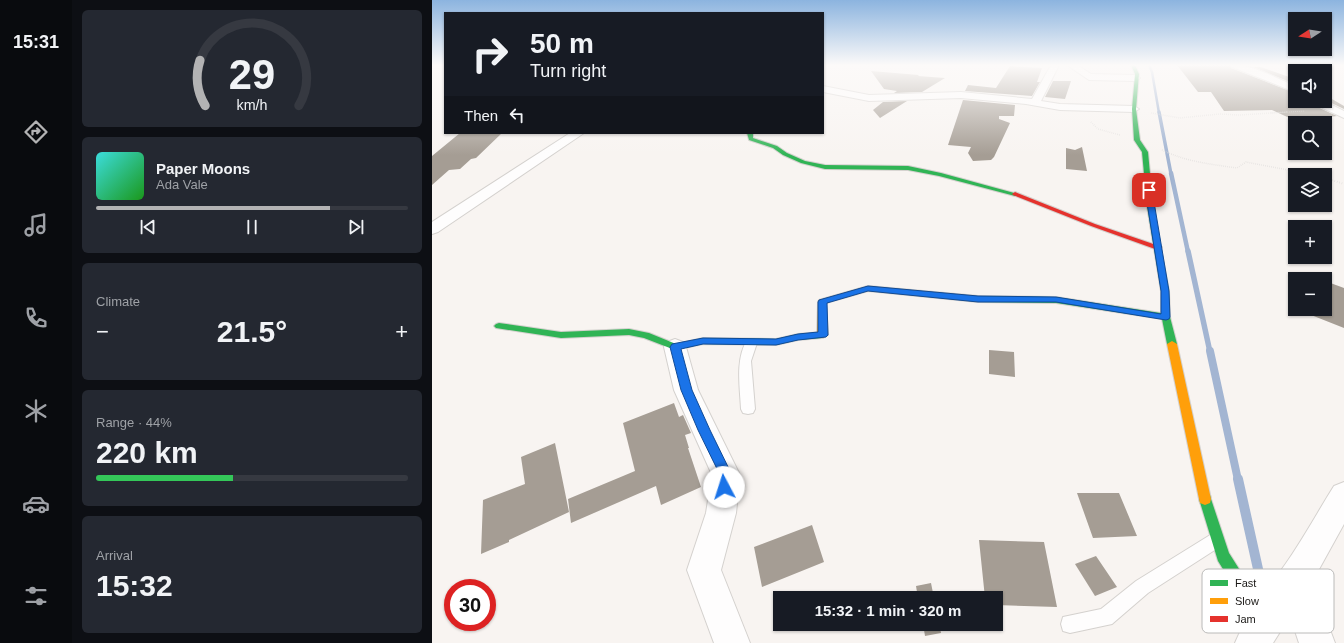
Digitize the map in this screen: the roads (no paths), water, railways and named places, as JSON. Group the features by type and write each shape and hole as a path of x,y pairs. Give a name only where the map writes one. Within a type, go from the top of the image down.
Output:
{"street":[{"path":"857,95 874,98 961,96 1035,102 1060,107 1134,109"},
{"path":"1035,102 1039,95"},
{"path":"1134,95 1134,109 1137,140 1145,152 1150,206 1165,291 1166,317 1204,501 1223,556 1231,569"},
{"path":"1330,108 1344,116"},
{"path":"432,229 576,134"},
{"path":"750,134 751,139 756,142 775,146 785,154 803,162 825,167 908,168 939,174 1017,195 1093,225 1158,247"},
{"path":"499,326 561,335 629,332 646,335 675,347 703,341 751,343 776,342 798,337 823,335 822,302 868,288 978,299 1056,300 1166,317"},
{"path":"675,347 686,390 726,475 721,513 704,570 732,643"},
{"path":"1301,569 1344,495"},
{"path":"1314,633 1317,643"}],"lane":[{"path":"748,409 745,361 751,343"},
{"path":"1070,624 1105,617 1142,587 1217,539"}],"waterway":[{"path":"1156,95 1159,113"},
{"path":"1159,112 1171,174"},
{"path":"1171,173 1188,252"},
{"path":"1188,251 1210,352"},
{"path":"1210,351 1238,480"},
{"path":"1238,479 1258,569"}]}
